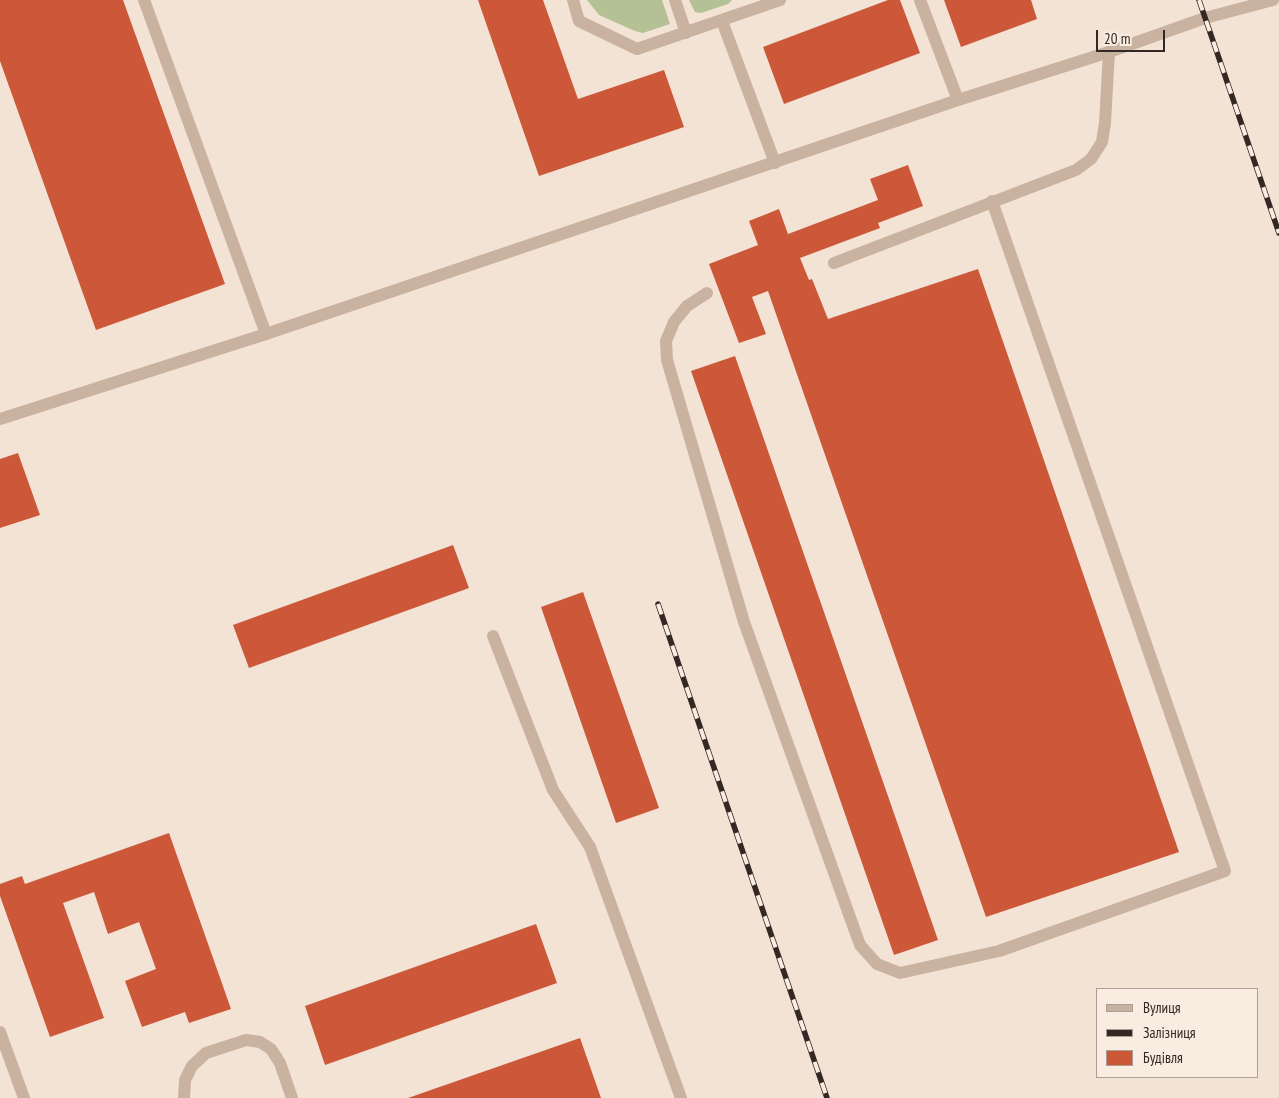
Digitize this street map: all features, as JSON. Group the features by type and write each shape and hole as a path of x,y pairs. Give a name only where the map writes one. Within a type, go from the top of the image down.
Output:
{"lane":[{"path":"144,0 266,334"},
{"path":"573,0 579,21 637,49 780,0"},
{"path":"675,0 686,33"},
{"path":"920,0 958,100"},
{"path":"0,419 266,334 775,164 958,100 1109,52 1205,18 1273,0"},
{"path":"722,21 775,164"},
{"path":"834,263 1076,170 1091,159 1102,142 1105,123 1109,52"},
{"path":"707,293 688,306 674,322 666,341 666,360 744,622 860,945 877,964 900,973 999,951 1225,871 992,201"},
{"path":"493,636 553,790 590,847 681,1098"},
{"path":"0,1032 24,1098"},
{"path":"184,1098 185,1080 192,1066 199,1059 206,1053 246,1040 260,1042 271,1049 280,1063 292,1098"}],"green space":[{"path":"587,0 662,0 670,24 643,33 635,31 599,15"},
{"path":"689,0 732,0 728,4 701,13 695,12"}],"building":[{"path":"0,0 123,0 225,284 96,330 0,61"},
{"path":"478,0 543,0 578,99 664,70 684,127 539,176"},
{"path":"888,0 900,0 920,53 784,104 763,47"},
{"path":"944,0 1031,0 1037,19 961,47"},
{"path":"908,165 923,206 878,223 880,228 800,258 809,280 812,279 828,319 978,269 1179,852 986,917 768,291 752,297 766,334 739,343 709,264 758,245 749,221 779,209 788,234 878,200 870,179"},
{"path":"735,356 938,940 894,955 691,371"},
{"path":"18,453 40,515 0,528 0,459"},
{"path":"453,545 469,588 249,668 233,625"},
{"path":"583,592 659,808 616,823 541,607"},
{"path":"169,833 231,1009 189,1023 185,1012 142,1027 125,981 156,969 139,922 108,934 94,892 63,903 104,1018 50,1037 0,896 0,884 22,876 25,884"},
{"path":"536,924 557,983 325,1065 305,1006"},
{"path":"580,1038 601,1098 408,1098"}],"railway":[{"path":"1199,0 1279,233"},
{"path":"658,604 827,1098"}]}
